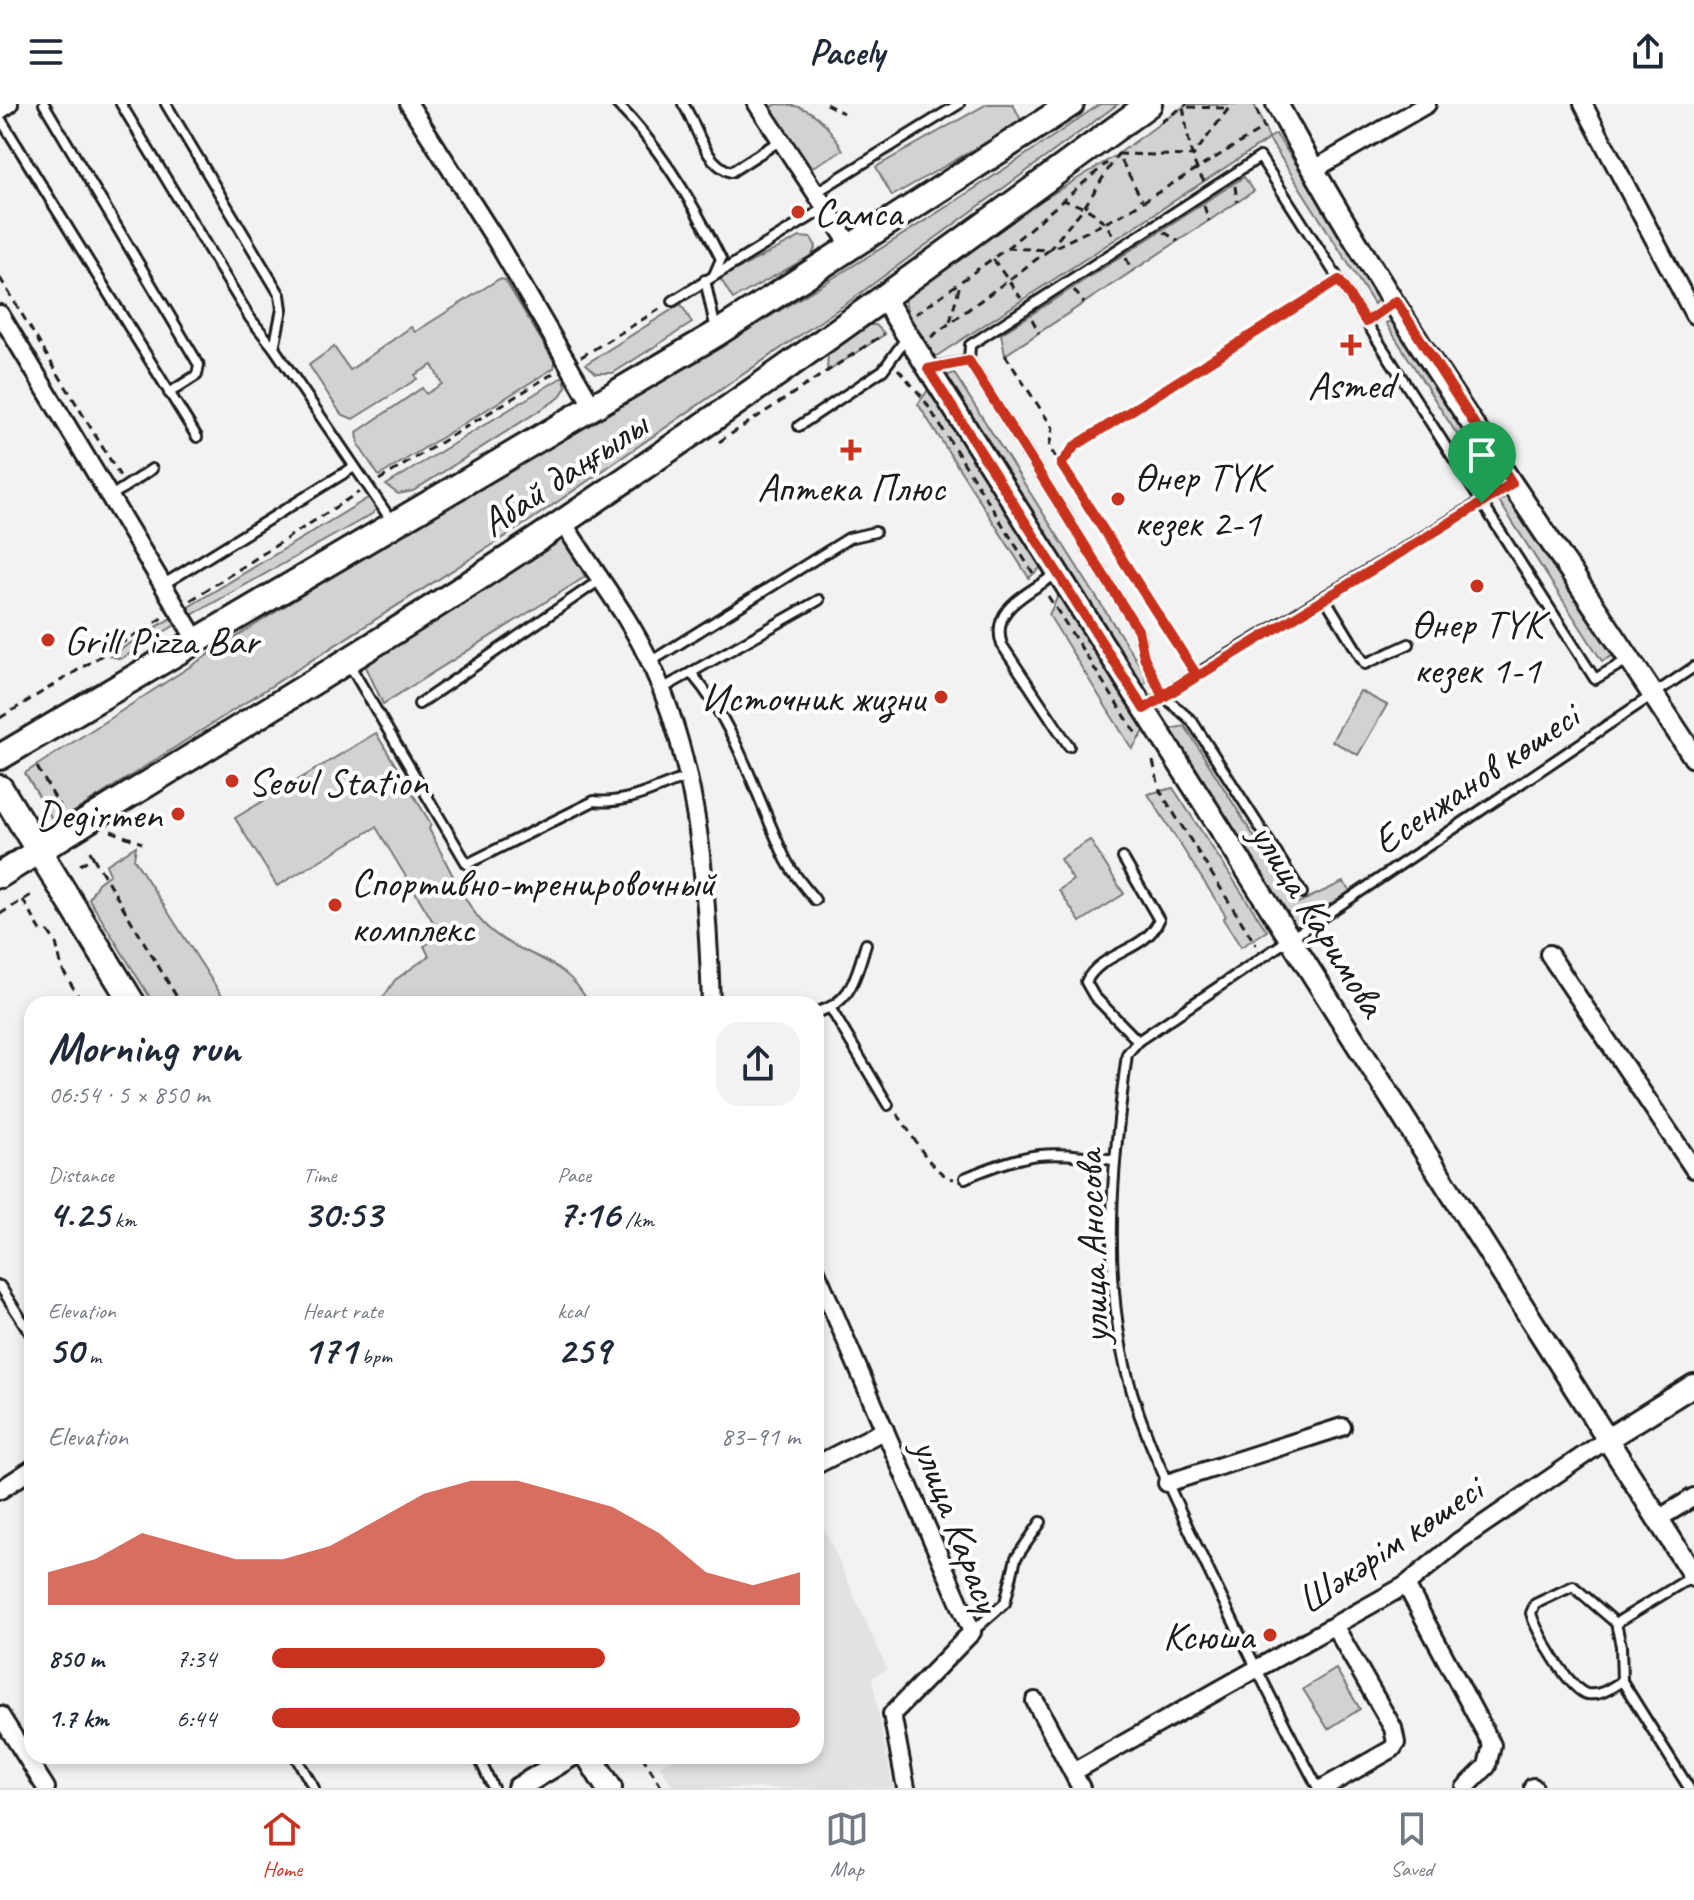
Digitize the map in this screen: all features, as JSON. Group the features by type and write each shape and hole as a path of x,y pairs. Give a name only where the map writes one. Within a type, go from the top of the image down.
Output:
{"main road":[{"name":"Абай даңғылы","path":"0,757 716,334 1071,104"},
{"name":"Абай даңғылы","path":"0,875 563,522 885,300 1149,104"},
{"path":"0,788 128,996"},
{"path":"594,1764 609,1788"}],"street":[{"path":"0,110 9,104"},
{"path":"409,104 592,405"},
{"path":"757,104 852,248"},
{"path":"1277,104 1313,170 1512,483 1694,757"},
{"path":"1313,170 1427,104"},
{"path":"1583,104 1694,315"},
{"name":"улица Каримова","path":"885,300 914,332 928,369 1694,1576"},
{"path":"0,314 196,640"},
{"path":"563,522 650,662 682,744 707,891 711,996"},
{"path":"1549,954 1694,1169"},
{"name":"улица Карасу","path":"824,1289 972,1632 892,1714 906,1788"},
{"name":"Шәкәрім көшесі","path":"1073,1772 1406,1585 1459,1541 1606,1440 1694,1385"},
{"path":"1167,1483 1342,1427"},
{"path":"824,1461 885,1430"},
{"path":"0,1490 24,1474"},
{"path":"1658,1519 1694,1497"},
{"path":"1406,1585 1492,1745 1487,1766 1465,1788"},
{"path":"1320,1788 1392,1749 1396,1743 1393,1728 1335,1627"},
{"path":"1035,1701 1081,1788"},
{"path":"0,1715 24,1753"},
{"path":"31,1764 46,1788"},
{"path":"518,1788 558,1764"}],"lane":[{"path":"44,104 199,365 197,375 169,393"},
{"path":"121,104 250,318 274,348 393,524"},
{"path":"166,104 280,295 282,309 274,348"},
{"path":"617,104 652,142 710,236 721,259 714,275"},
{"path":"683,104 696,133 719,168 731,172 781,140"},
{"path":"815,193 959,104"},
{"path":"0,118 197,437"},
{"path":"1302,893 1192,721 1162,695 1144,657 1138,630 969,361 970,345 1260,157 1595,679 1629,658"},
{"path":"673,301 825,208"},
{"path":"705,280 716,334"},
{"path":"1366,322 1396,301"},
{"path":"799,426 883,370 914,332"},
{"path":"928,369 969,361"},
{"path":"164,584 354,467"},
{"path":"111,496 152,469"},
{"path":"1144,709 1196,674 1512,483"},
{"path":"650,662 849,538 875,532"},
{"path":"1057,572 1041,586 1016,600 1001,617 997,629 1002,645 1069,746"},
{"path":"419,704 601,580"},
{"path":"1325,598 1365,664 1409,644"},
{"path":"661,689 819,600"},
{"path":"346,660 467,864 594,801 611,803 627,799 687,777"},
{"name":"Есенжанов көшесі","path":"1289,938 1694,667"},
{"path":"692,674 708,693 753,777 787,863 815,900"},
{"path":"1123,858 1159,920 1149,937 1101,964 1086,982 1094,996 1138,1041 1289,938"},
{"path":"824,1010 831,1009 851,992 866,944"},
{"path":"831,1009 888,1105"},
{"name":"улица Аносова","path":"1138,1041 1127,1054 1113,1160 1115,1278 1122,1351 1141,1416 1167,1483 1255,1670 1320,1788"},
{"path":"965,1178 1040,1153 1062,1151 1113,1160"},
{"path":"0,1286 24,1324"},
{"path":"972,1632 1005,1603 1016,1558 1041,1522"},
{"path":"1616,1623 1694,1576"},
{"path":"1622,1681 1603,1694 1586,1694 1573,1687 1531,1613 1535,1604 1573,1586 1616,1623 1621,1646 1622,1681 1689,1788"},
{"path":"299,1764 314,1788"},
{"path":"482,1764 493,1788"}],"path":[{"path":"826,104 843,113"},
{"path":"914,332 950,322 1049,250 1106,222 1264,128 1254,104"},
{"path":"1150,130 1185,105 1229,108 1193,156"},
{"path":"1185,105 1195,169 1204,181"},
{"path":"914,332 960,283 1007,248 1129,146"},
{"path":"1118,154 1193,156"},
{"path":"1118,154 1143,201"},
{"path":"1049,250 1085,206 1118,154"},
{"path":"1061,200 1085,206 1106,222 1120,247"},
{"path":"1007,248 1049,250"},
{"path":"993,259 1023,302"},
{"path":"0,278 126,486"},
{"path":"1061,464 1075,446 1339,280"},
{"path":"950,322 960,283"},
{"path":"0,718 368,487 673,301"},
{"path":"1005,355 1053,428 1049,447 1196,674"},
{"path":"890,360 923,398 1154,762 1160,791 1257,947"},
{"path":"37,767 65,815"},
{"path":"111,831 142,843"},
{"path":"93,857 176,996"},
{"path":"0,914 31,895"},
{"path":"23,900 43,934"},
{"path":"48,931 56,943 62,969 78,996"},
{"path":"888,1105 945,1176 965,1178"},
{"path":"647,1764 662,1788"}],"shaded area":[{"path":"777,104 800,107 817,116 843,150 809,169 771,107"},
{"path":"987,104 1013,104 1022,122 892,196 876,167"},
{"path":"1100,104 1118,104 847,303 528,522 55,824 25,773 330,578 832,279"},
{"path":"1187,104 1254,104 1269,138 1276,134 1382,295 1374,304 1269,139 935,357 909,319 904,297 1036,204 1118,154"},
{"path":"1244,177 1254,191 1005,355 1001,334"},
{"path":"800,237 811,238 816,246 812,255 733,299 720,278"},
{"path":"499,279 505,280 555,363 554,368 379,476 359,446 357,432 422,388 426,394 442,384 432,365 415,375 417,379 353,419 341,414 309,365 334,347 350,370 411,327 415,332"},
{"path":"681,304 692,323 613,373 596,373 586,364"},
{"path":"1397,318 1503,480 1493,491 1386,323"},
{"path":"867,325 876,325 885,334 827,372 828,352"},
{"path":"954,373 1144,672 1147,682 1134,692 1151,721 1132,749 1049,615 1064,583 1049,560 1029,578 918,404 935,380"},
{"path":"564,376 566,387 559,398 413,491 398,494 386,485"},
{"path":"378,492 379,505 372,514 190,616 185,609"},
{"path":"1511,494 1618,653 1602,661 1499,501"},
{"path":"556,531 567,539 585,577 383,704 362,658"},
{"path":"176,615 180,622 121,659 110,656"},
{"path":"1360,691 1387,705 1358,755 1332,741"},
{"path":"1185,726 1296,904 1343,882 1354,895 1289,938 1158,731"},
{"path":"376,733 431,824 429,829 461,890 482,922 509,943 566,974 584,996 384,996 395,980 429,956 424,946 441,935 376,827 277,886 235,818"},
{"path":"1173,788 1267,931 1241,947 1223,919 1226,916 1148,794"},
{"path":"1090,840 1124,894 1080,922 1059,890 1073,880 1060,859"},
{"path":"136,846 134,859 222,996 149,996 89,899 98,883 110,874 106,865"},
{"path":"824,1528 887,1669 872,1678 893,1788 674,1788 660,1766 824,1764"},
{"path":"1336,1669 1360,1709 1328,1729 1303,1689"}],"place":[{"name":"Самса","path":"798,212"},
{"name":"Asmed","path":"1351,345"},
{"name":"Аптека Плюс","path":"851,450"},
{"name":"Өнер ТҮК кезек 2-1","path":"1118,499"},
{"name":"Өнер ТҮК кезек 1-1","path":"1477,586"},
{"name":"Grill Pizza Bar","path":"48,640"},
{"name":"Источник жизни","path":"941,697"},
{"name":"Seoul Station","path":"232,781"},
{"name":"Degirmen","path":"178,814"},
{"name":"Спортивно-тренировочный комплекс","path":"335,905"},
{"name":"Ксюша","path":"1270,1635"}],"route":[{"path":"1482,503 1162,695 1144,709 928,369 969,361 1138,630 1144,657 1162,695 1196,674 1061,464 1075,446 1339,280 1366,322 1396,301 1512,483 1482,503"}]}
